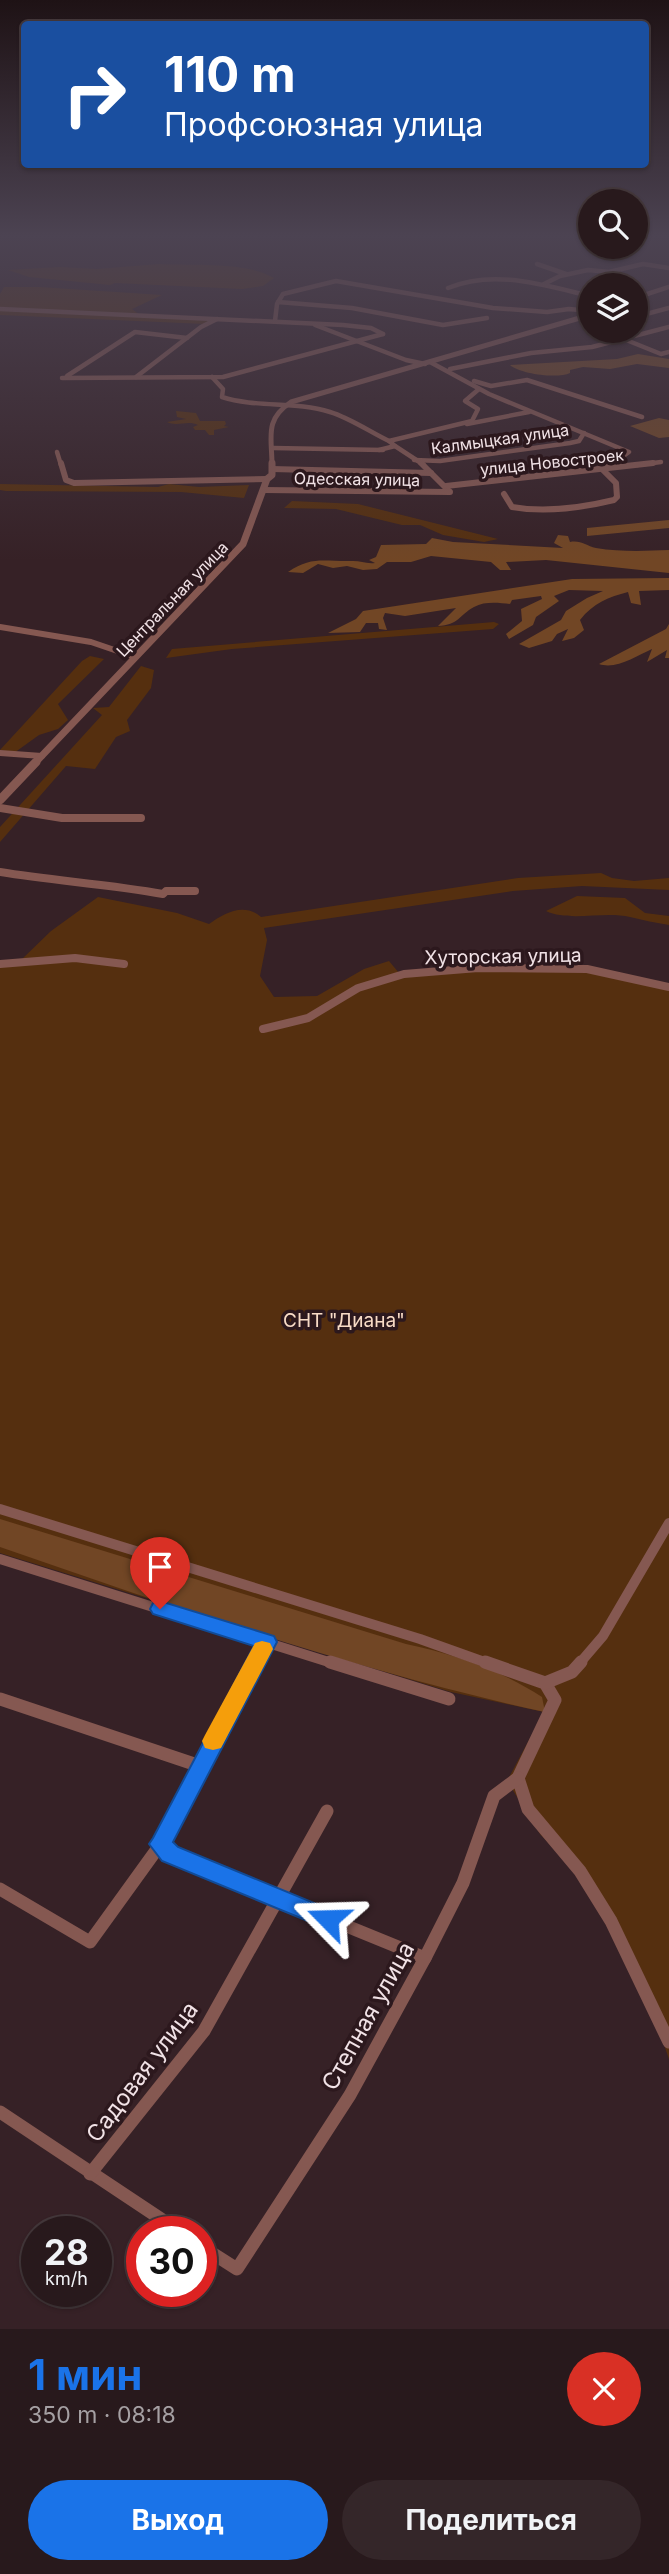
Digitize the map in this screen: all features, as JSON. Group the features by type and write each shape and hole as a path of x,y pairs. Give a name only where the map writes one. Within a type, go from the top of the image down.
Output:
{"street":[{"path":"117,344 62,378 212,377 249,371 349,344"},
{"path":"136,377 180,344"},
{"path":"366,344 406,360 450,369 479,389 629,452 614,460 610,467 602,469"},
{"path":"284,404 490,344"},
{"path":"450,369 531,353 575,350 605,344"},
{"path":"633,344 662,354 669,352"},
{"path":"212,377 223,389 222,397 240,403 284,404 330,412 389,441 446,486"},
{"path":"462,377 491,386 527,380 642,417"},
{"path":"462,424 472,421 478,409 465,401 479,389"},
{"name":"Центральная улица","path":"0,800 243,544 272,469 272,418 284,404"},
{"path":"389,441 531,411"},
{"name":"Калмыцкая улица","path":"414,460 440,461 570,443 579,441 584,433"},
{"path":"273,448 397,448"},
{"path":"57,452 66,480 74,484 267,479"},
{"name":"улица Новостроек","path":"446,486 661,462"},
{"path":"272,469 432,473"},
{"path":"504,494 512,507 519,509 617,499 616,483 602,469"},
{"name":"Одесская улица","path":"264,490 450,492 446,486"},
{"path":"0,627 91,642 135,657"},
{"path":"0,753 42,756"},
{"path":"0,808 62,818 141,818"},
{"path":"0,872 47,880 110,884 163,894 166,891 195,891"},
{"path":"0,964 75,958 124,964"},
{"name":"Хуторская улица","path":"262,1029 308,1018 358,988 404,974 478,968 587,969 669,987"},
{"path":"0,1509 420,1639 545,1684 555,1700 518,1778 528,1809 580,1871 611,1921 669,2042"},
{"path":"545,1684 572,1672 603,1636 669,1523"},
{"path":"0,1559 449,1699"},
{"path":"0,1889 90,1942 160,1844 266,1642"},
{"path":"0,1699 200,1766"},
{"name":"Степная улица","path":"217,2256 237,2269 350,2095 463,1883 494,1796 518,1778"},
{"name":"Садовая улица","path":"90,2174 204,2031 327,1811"},
{"path":"160,1844 170,1854 425,1958"},
{"path":"0,2112 156,2216"}],"green space":[{"path":"176,411 196,413 200,421 225,421 224,426 229,427 214,430 214,435 209,435 205,430 195,430 193,427 198,425 167,422 186,419 177,417"},
{"path":"0,484 158,487 169,484 199,487 249,485 244,498 181,492 6,491 0,490"},
{"path":"292,501 358,504 498,539 484,542 443,535 420,525 402,525 336,509 284,508"},
{"path":"494,622 499,624 493,629 232,649 166,658 172,649"},
{"path":"90,656 104,659 58,704 68,720 58,729 39,735 14,753 0,750 82,661"},
{"path":"141,666 154,670 151,688 127,720 130,731 116,737 95,769 66,766 0,842 0,827 102,715 93,708 109,707"},
{"name":"СНТ \"Диана\"","path":"601,873 612,878 634,881 669,878 669,890 582,886 513,891 264,928 267,940 260,976 274,997 317,996 364,969 389,961 399,973 587,966 669,985 669,2059 651,2007 600,1907 569,1865 540,1834 507,1781 544,1712 451,1692 0,1553 0,962 20,961 51,931 98,897 177,913 209,924 221,916 241,910 248,910 261,917 518,878"},
{"path":"577,896 625,898 645,913 669,916 669,925 620,915 565,916 546,911"}],"shaded area":[{"path":"638,354 669,359 669,368 637,364 610,369 583,367 570,370 570,373 564,375 548,375 522,371 510,365 617,359"},
{"path":"659,418 669,420 669,437 659,438 630,426"},
{"path":"669,520 669,528 587,536 587,528"},
{"path":"558,535 568,536 570,542 605,549 669,550 669,573 546,560 506,562 511,570 500,570 491,562 431,556 411,562 387,562 377,569 363,570 347,566 333,568 318,564 303,573 288,572 312,561 375,563 369,560 376,557 381,545 426,544 432,538 453,542 563,548 554,543"},
{"path":"669,578 669,590 639,591 641,605 631,603 628,592 614,596 585,614 580,620 584,630 574,638 562,641 568,629 557,634 552,641 529,648 519,644 561,620 566,611 603,591 569,590 554,596 559,601 536,617 533,625 509,639 506,634 522,621 521,609 542,599 541,596 512,600 510,604 478,605 455,622 445,625 438,626 456,608 405,616 385,613 383,618 387,630 379,629 378,623 366,623 360,632 328,633 356,619 363,611 572,579"},
{"path":"669,624 669,658 665,658 667,650 647,662 652,649 619,664 599,664 666,629"},
{"path":"0,1519 477,1664 542,1697 545,1712 338,1659 0,1547"}],"slow traffic":[{"path":"213,1741 262,1649"}],"route":[{"path":"160,1609 266,1642 160,1844 170,1854 328,1919"}]}
